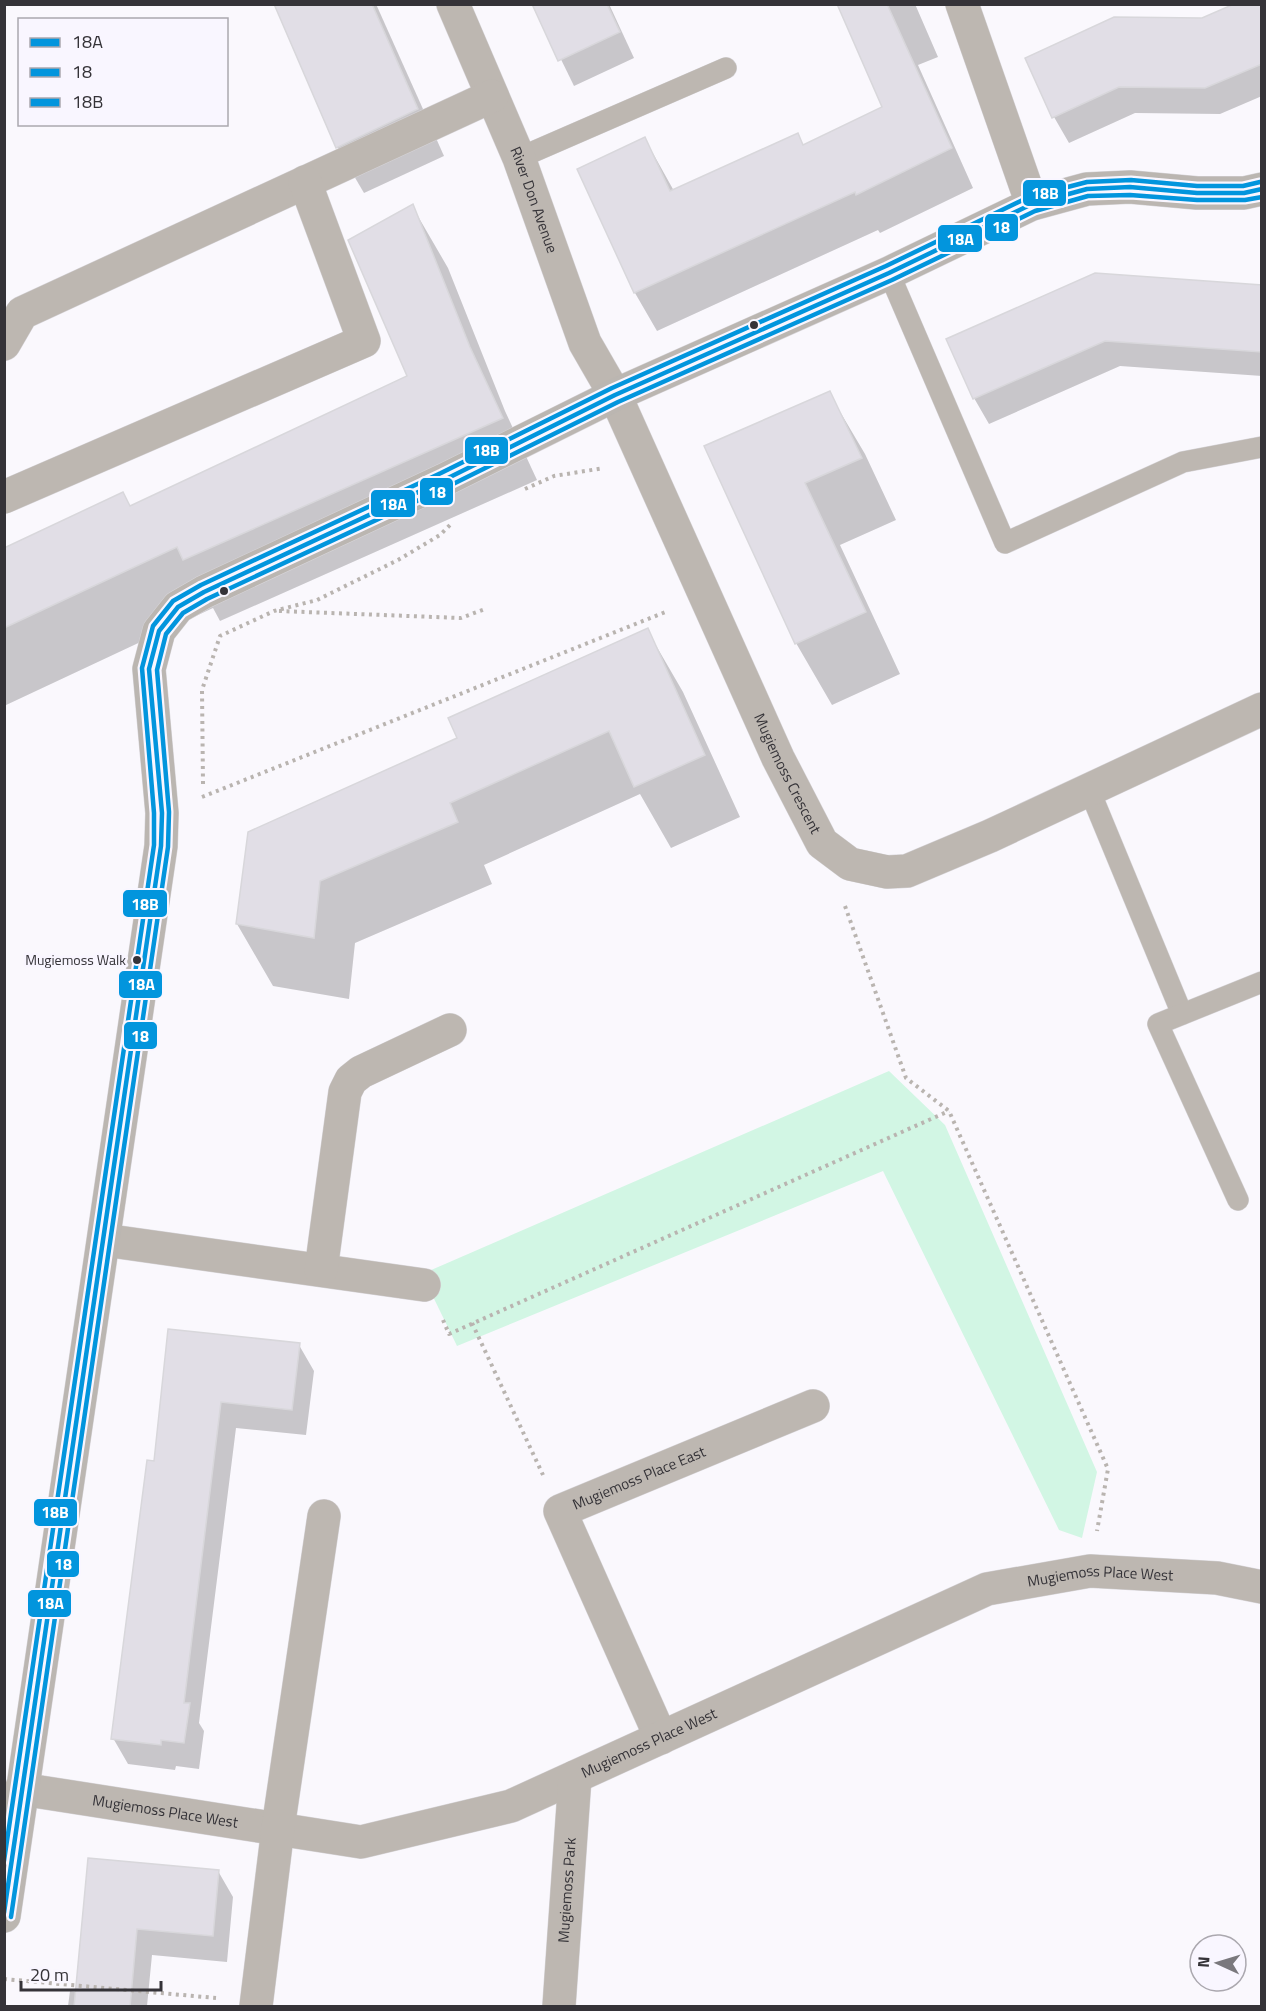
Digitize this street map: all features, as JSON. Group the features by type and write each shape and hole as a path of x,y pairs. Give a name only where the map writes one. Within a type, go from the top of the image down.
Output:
{"street":[{"name":"River Don Avenue","path":"453,4 519,158 585,343 615,395"},
{"path":"963,4 1032,204"},
{"path":"4,344 22,313 492,96"},
{"path":"4,497 364,341 304,182"},
{"path":"4,1916 161,846 162,813 149,669 159,631 178,607 204,592 444,480 615,395 890,273 1032,204 1087,189 1130,187 1197,193 1245,193 1262,189"},
{"name":"Mugiemoss Crescent","path":"615,395 778,758 822,843 836,855 866,870 907,871 1262,709"},
{"path":"321,1270 345,1092 351,1080 361,1072 450,1030"},
{"path":"104,1240 424,1285"},
{"name":"Mugiemoss Place East","path":"661,1738 560,1511 813,1406"},
{"path":"257,2004 278,1828 324,1516"},
{"name":"Mugiemoss Place West","path":"21,1789 361,1842 511,1806 987,1589 1090,1571 1217,1578 1262,1587"},
{"name":"Mugiemoss Park","path":"559,2007 575,1777"}],"lane":[{"path":"519,158 726,68"},
{"path":"890,273 1005,543 1183,462 1262,447"},
{"path":"1089,789 1182,1014"},
{"path":"1238,1200 1158,1024 1262,982"}],"path":[{"path":"524,490 554,476 603,469 640,453"},
{"path":"454,521 440,535 398,560 317,600 274,611 220,636 202,690 203,797 705,597"},
{"path":"274,611 461,618 484,609"},
{"path":"822,843 906,1078 949,1112 1108,1469 1090,1571"},
{"path":"424,1285 450,1334 949,1112"},
{"path":"472,1323 560,1511"},
{"path":"4,1979 257,2004"}],"green space":[{"path":"889,1071 945,1125 1097,1472 1082,1538 1059,1530 883,1171 457,1346 422,1274"}],"building":[{"path":"274,4 372,4 418,109 336,148"},
{"path":"532,4 607,4 620,32 558,61"},
{"path":"837,4 887,4 952,148 856,195 855,192 634,293 577,169 645,137 670,191 798,133 803,145 882,107"},
{"path":"1234,4 1262,4 1262,64 1205,88 1119,87 1052,118 1025,58 1114,17 1202,18"},
{"path":"413,204 470,347 503,418 183,560 177,547 4,628 4,548 123,492 130,506 407,376 348,240"},
{"path":"1095,273 1262,285 1262,352 1105,341 973,399 946,339"},
{"path":"830,391 862,458 805,483 866,612 795,644 704,446"},
{"path":"648,628 705,755 634,787 609,731 450,803 458,822 320,881 314,938 236,924 248,832 457,738 448,718"},
{"path":"168,1329 300,1343 292,1410 221,1402 184,1703 190,1703 184,1743 161,1740 161,1745 111,1739 147,1460 154,1461"},
{"path":"88,1858 219,1870 213,1936 137,1929 130,2007 74,2007"}],"transit line":[{"name":"18B","path":"4,1861 154,845 154,813 142,668 153,626 173,601 201,585 441,473 612,388 886,266 1029,197 1087,182 1131,180 1197,186 1243,186 1260,182"},
{"name":"18A","path":"4,1913 161,846 162,813 149,669 159,631 178,607 204,592 444,480 615,395 889,273 1032,204 1087,189 1130,187 1197,193 1244,193 1262,189"},
{"name":"18","path":"11,1917 168,847 169,812 157,670 166,634 183,613 207,599 447,487 618,402 892,280 1035,211 1088,196 1130,195 1197,200 1245,200 1262,197"}],"place":[{"name":"Mugiemoss Walk","path":"137,960"}]}
